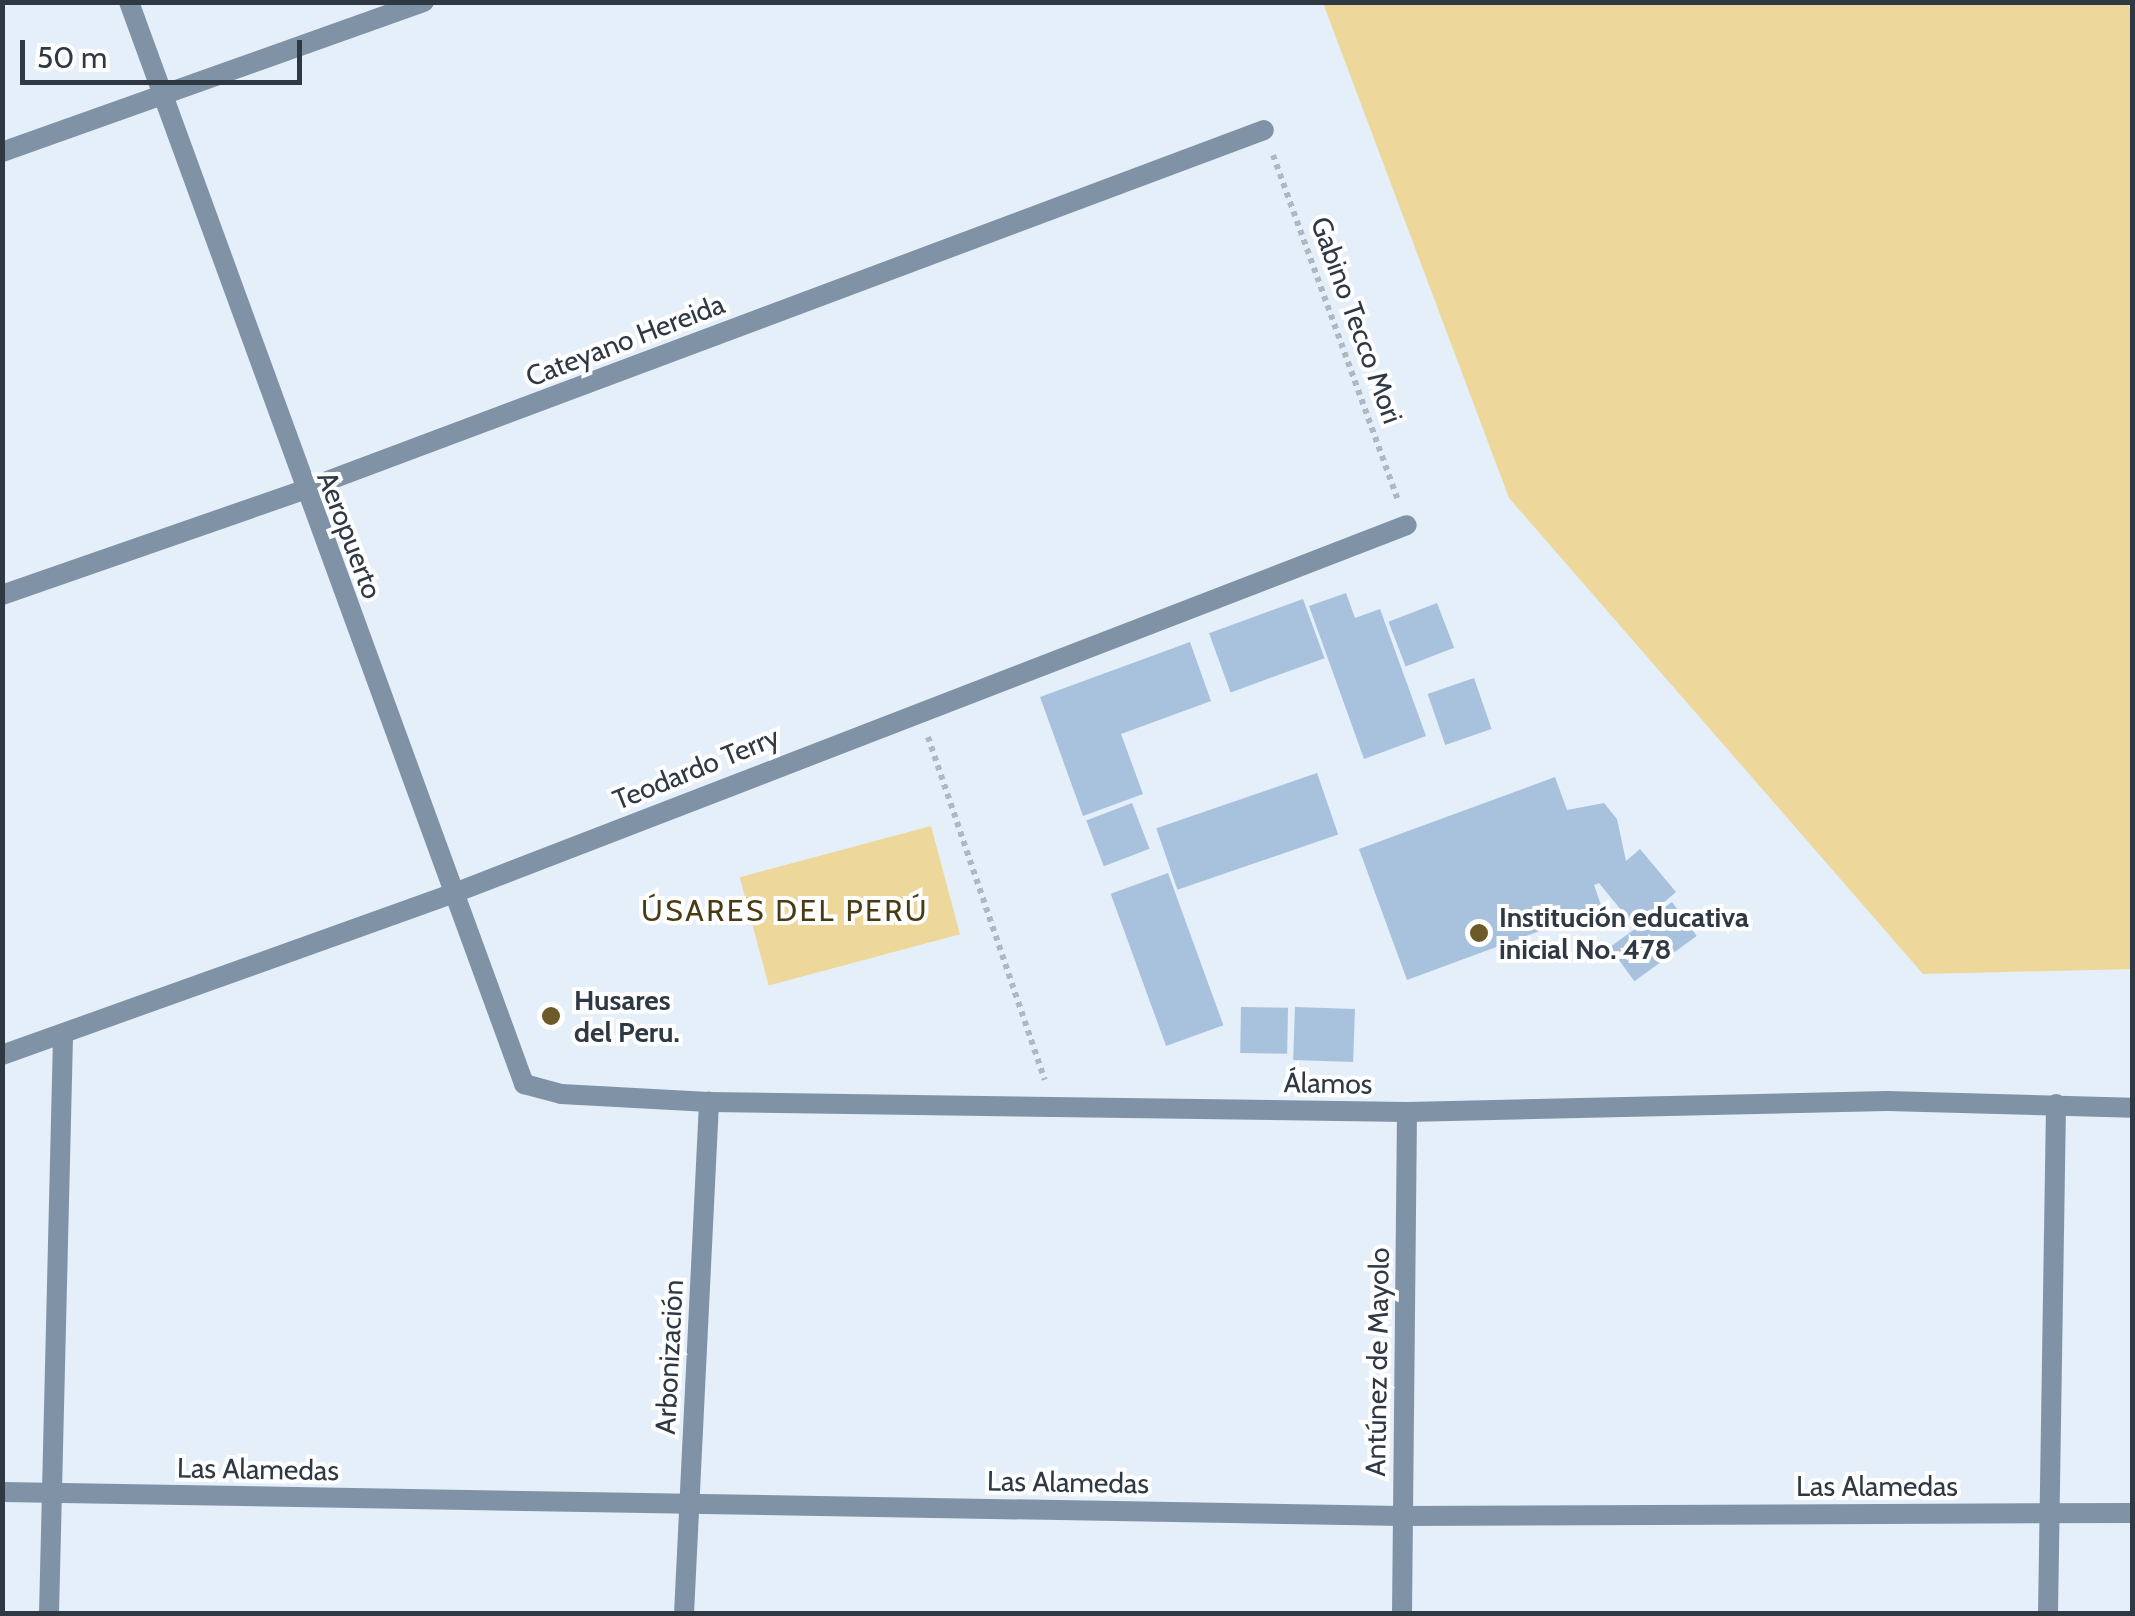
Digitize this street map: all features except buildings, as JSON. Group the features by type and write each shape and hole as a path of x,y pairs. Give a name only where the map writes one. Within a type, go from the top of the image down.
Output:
{"street":[{"name":"Aeropuerto","path":"128,2 303,490 456,892 524,1084"},
{"path":"2,152 424,2"},
{"name":"Cateyano Hereida","path":"2,595 303,490 1264,130"},
{"name":"Teodardo Terry","path":"2,1054 63,1037 456,892 919,709 1407,524"},
{"path":"48,1614 56,1493 63,1037"},
{"name":"Álamos","path":"524,1084 561,1094 709,1102 1407,1112 2056,1104 2132,1108"},
{"name":"Arbonización","path":"684,1614 709,1102"},
{"path":"2048,1614 2056,1104"},
{"name":"Antúnez de Mayolo","path":"1402,1614 1407,1112"},
{"name":"Las Alamedas","path":"2,1492 1403,1516 2132,1513"}],"path":[{"name":"Gabino Tecco Mori","path":"1264,130 1407,524"},
{"path":"919,709 1053,1105"}],"shaded area":[{"path":"1323,3 2132,3 2132,969 1923,974 1509,498"},
{"path":"931,826 960,934 769,985 740,877"}],"place":[{"name":"Institución educativa inicial No. 478","path":"1479,933"},
{"name":"Husares del Peru.","path":"551,1016"}],"district":[{"name":"ÚSARES DEL PERÚ","path":"785,911"}]}
